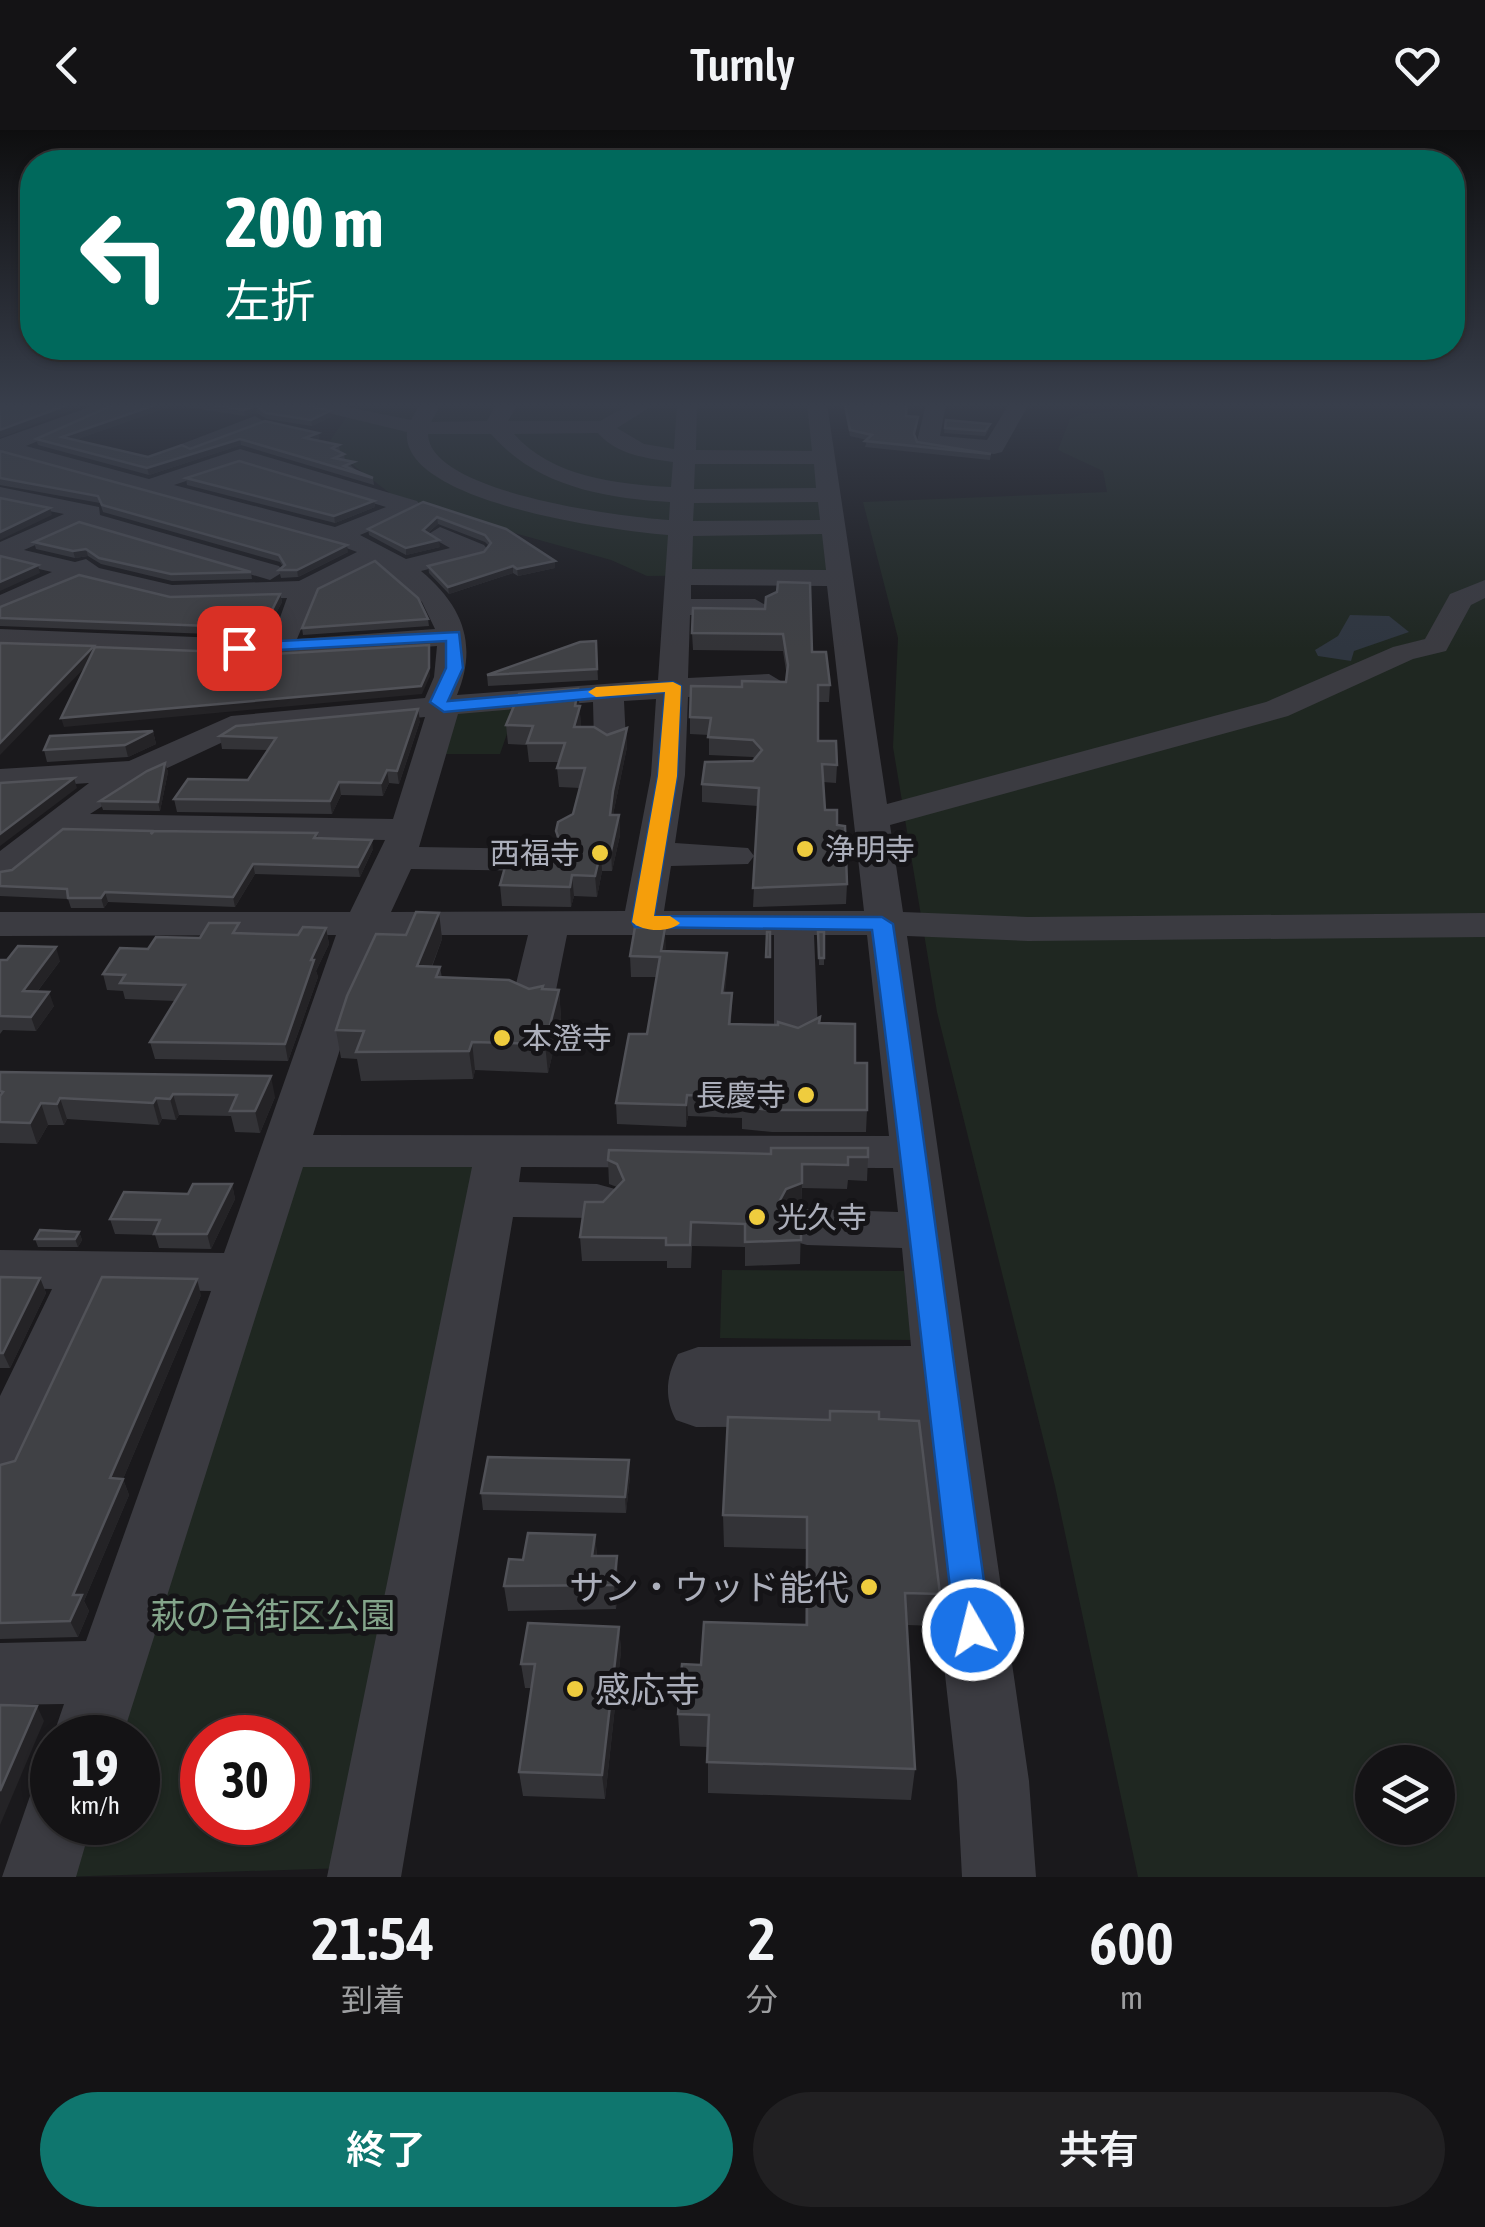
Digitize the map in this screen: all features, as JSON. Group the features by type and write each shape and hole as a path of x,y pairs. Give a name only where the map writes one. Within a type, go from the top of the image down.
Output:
{"street":[{"path":"154,486 334,536 387,560 431,596 454,636 454,668 438,702 444,707"},
{"path":"0,551 76,512 170,486"},
{"path":"368,486 430,500"},
{"path":"472,486 593,516 681,526 761,526 832,511"},
{"path":"334,536 481,486"},
{"path":"613,486 683,494 735,486"},
{"path":"642,922 668,767 684,486"},
{"path":"757,486 765,578"},
{"path":"766,486 832,511"},
{"path":"828,486 993,1781 999,1877"},
{"path":"0,494 76,512 270,572"},
{"path":"0,551 151,588 304,589 387,560 475,550 440,536"},
{"path":"0,605 157,538"},
{"path":"681,576 841,578"},
{"path":"74,641 112,608 151,588"},
{"path":"873,819 1277,709 1403,653 1436,645 1460,600 1485,588"},
{"path":"274,649 292,628 304,589"},
{"path":"168,645 214,591"},
{"path":"678,608 755,608"},
{"path":"0,659 12,638 274,649 454,636"},
{"path":"140,732 608,691 769,683"},
{"path":"608,691 610,742"},
{"path":"95,1715 282,1151 285,1079 373,925 372,914 444,707"},
{"path":"4,861 136,770 232,726"},
{"path":"668,767 704,768"},
{"path":"0,778 136,770"},
{"path":"55,824 399,844 440,859 475,881"},
{"path":"654,854 721,855"},
{"path":"440,859 532,859"},
{"path":"0,924 642,922 1028,929 1485,924"},
{"path":"534,1000 550,924"},
{"path":"794,924 796,1032"},
{"path":"373,925 408,962"},
{"path":"282,1151 495,1174 913,1152"},
{"path":"495,1174 597,1202"},
{"path":"364,1877 495,1174"},
{"path":"807,1227 924,1232"},
{"path":"0,1268 242,1272"},
{"path":"0,1457 17,1387 87,1270"},
{"path":"0,1674 109,1672"},
{"path":"39,1877 49,1845"}],"green space":[{"path":"380,486 826,486 840,574 647,576 611,560 400,501"},
{"path":"1106,486 1485,486 1485,1877 1138,1877 1055,1486 937,1012 893,747 898,638 863,502 1107,492"},
{"path":"517,705 500,754 437,754 454,711"},
{"name":"萩の台街区公園","path":"483,1159 347,1868 60,1877 71,1845 160,1845 160,1715 113,1715 300,1160"},
{"path":"722,1270 904,1271 911,1340 720,1338"}],"shaded area":[{"path":"1350,615 1389,616 1409,632 1354,651 1351,661 1318,656 1315,650 1338,636"}],"building":[{"path":"41,486 127,486 347,545 297,570 279,570 285,565 279,555 102,505 98,496"},
{"path":"215,486 322,486 374,501 334,516"},
{"path":"0,498 50,508 0,532"},
{"path":"423,502 506,529 555,561 517,569 513,566 448,587 428,566 484,552 491,543 485,535 437,517 423,530 439,540 406,548 368,529"},
{"path":"79,522 251,572 171,574 99,558 86,549 73,551 34,542"},
{"path":"0,556 38,565 0,582"},
{"path":"375,561 418,598 428,619 302,628 318,589"},
{"path":"79,575 170,597 280,594 263,628 0,618 0,607"},
{"path":"778,582 810,583 812,652 826,652 830,685 818,685 818,741 836,741 837,765 822,764 825,810 837,810 837,825 845,826 847,884 753,888 759,788 702,784 705,762 753,761 762,750 753,740 708,737 711,718 690,717 691,686 742,687 742,681 786,682 788,665 783,634 692,633 693,608 765,609 766,597 777,592"},
{"path":"596,641 597,669 487,675 580,642"},
{"path":"0,643 94,646 0,743"},
{"path":"429,645 429,668 421,686 61,718 95,647 273,654"},
{"path":"578,689 575,706 580,706 574,727 594,727 607,735 627,728 613,791 610,815 619,815 611,851 601,850 595,876 572,875 570,887 500,885 507,860 540,860 542,853 560,842 558,822 573,814 585,768 557,768 565,743 527,743 533,726 506,725 519,694"},
{"path":"418,709 397,771 387,770 381,783 339,782 330,801 174,799 188,779 248,780 276,738 220,736 236,726"},
{"path":"153,731 125,745 44,750 50,736"},
{"path":"165,763 158,802 100,801 147,771"},
{"path":"74,778 0,834 0,783"},
{"path":"63,829 152,831 151,834 317,833 314,838 372,840 358,867 253,864 233,897 105,892 101,898 68,898 67,889 0,886 0,872 12,870"},
{"path":"416,912 439,913 417,966 440,967 436,977 509,980 529,989 543,986 542,989 559,990 545,1044 472,1042 469,1051 356,1052 364,1031 336,1030 347,996 376,934 406,935"},
{"path":"209,923 239,923 233,933 298,935 303,927 326,928 311,960 285,1044 150,1042 185,985 120,983 125,975 103,974 120,948 148,949 156,937 200,938"},
{"path":"635,927 665,928 661,951 727,953 722,993 732,993 729,1024 778,1022 798,1028 820,1017 819,1023 855,1024 855,1063 867,1063 867,1110 773,1110 742,1107 743,1097 687,1095 686,1105 616,1103 629,1034 647,1034 660,957 630,956"},
{"path":"770,932 770,957 766,957"},
{"path":"818,932 824,932 824,958 819,958"},
{"path":"18,946 56,947 23,991 49,992 31,1017 0,1016 0,960 7,960"},
{"path":"0,1072 271,1076 255,1111 230,1111 237,1095 173,1094 170,1099 156,1098 153,1103 60,1098 57,1104 41,1103 30,1123 0,1122"},
{"path":"771,1148 868,1148 868,1157 848,1157 848,1165 802,1164 802,1183 786,1189 779,1202 786,1218 801,1224 801,1240 745,1242 745,1224 691,1222 690,1245 666,1245 666,1238 580,1237 585,1202 603,1202 624,1180 617,1164 608,1160 609,1150 771,1154"},
{"path":"193,1184 232,1184 207,1234 154,1234 160,1220 110,1219 124,1192 188,1194"},
{"path":"40,1230 79,1232 75,1239 35,1239"},
{"path":"0,1277 40,1278 3,1353 0,1353"},
{"path":"102,1277 197,1279 110,1478 123,1479 73,1595 82,1595 70,1621 0,1623 0,1465 15,1461"},
{"name":"サン・ウッド能代","path":"830,1411 879,1412 879,1419 919,1421 940,1594 905,1593 915,1769 707,1762 709,1715 678,1714 682,1664 701,1665 704,1622 807,1625 807,1517 723,1515 728,1417 830,1420"},
{"path":"488,1457 629,1460 625,1497 481,1493"},
{"path":"528,1533 595,1535 592,1556 617,1556 614,1585 504,1586 509,1559 523,1560"},
{"path":"528,1623 619,1627 602,1775 519,1772 535,1664 521,1664"},
{"path":"0,1705 37,1706 30,1715 0,1791"}],"slow traffic":[{"path":"596,692 673,686 668,776 642,922 670,923"}],"place":[{"name":"浄明寺","path":"805,849"},
{"name":"西福寺","path":"600,853"},
{"name":"本澄寺","path":"502,1038"},
{"name":"長慶寺","path":"806,1095"},
{"name":"光久寺","path":"757,1217"},
{"name":"サン・ウッド能代","path":"869,1587"},
{"name":"感応寺","path":"575,1689"}],"route":[{"path":"239,648 454,636 452,678 438,702 444,707 673,686 668,776 642,922 882,924 935,1302 943,1403 973,1630"}]}
